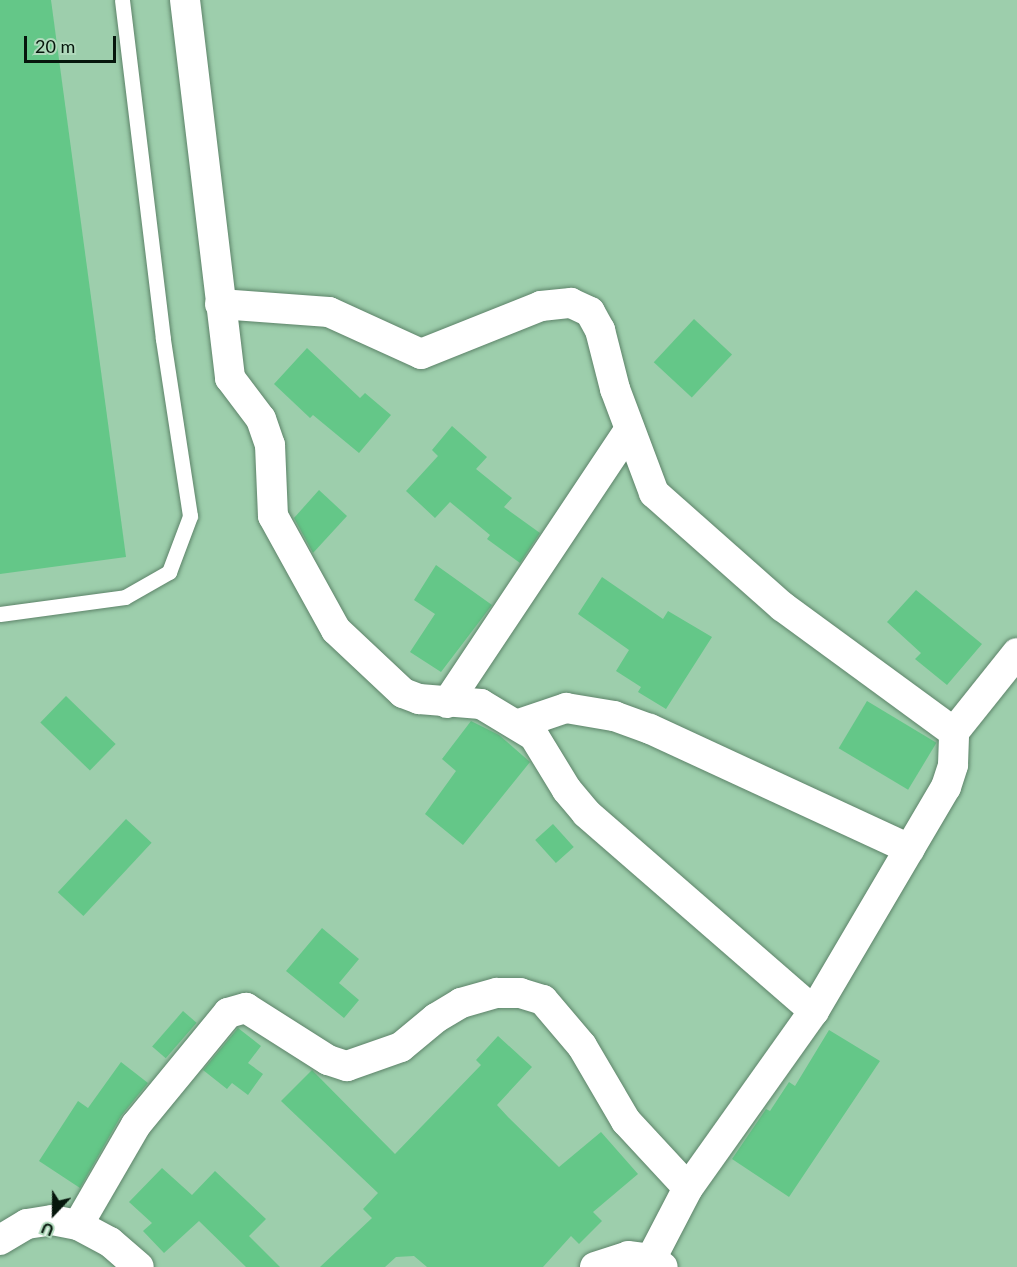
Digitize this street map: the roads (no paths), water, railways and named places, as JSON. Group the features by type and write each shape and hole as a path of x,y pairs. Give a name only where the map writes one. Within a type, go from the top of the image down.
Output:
{"street":[{"path":"185,0 230,378 261,420 270,445 273,516 336,630 393,687 418,699 481,704 519,724 534,736 567,790 586,813 814,1011"},
{"path":"220,304 329,312 421,354 541,306 571,303 590,312 600,330 615,389 654,493 783,607 954,732"},
{"path":"447,703 630,429"},
{"path":"595,1267 628,1256 657,1263 688,1188 814,1011 946,787 955,755 954,732 1017,652"},
{"path":"519,724 566,708 614,716 650,729 910,849"},
{"path":"78,1225 143,1116 228,1013 246,1008 328,1060 347,1066 401,1047 436,1018 461,1003 497,993 520,993 543,1000 582,1046 626,1121 688,1188"},
{"path":"0,1240 27,1224 52,1220 78,1225 110,1242 139,1267"}],"lane":[{"path":"0,614 125,597 169,572 190,516 163,339 123,0"}]}
